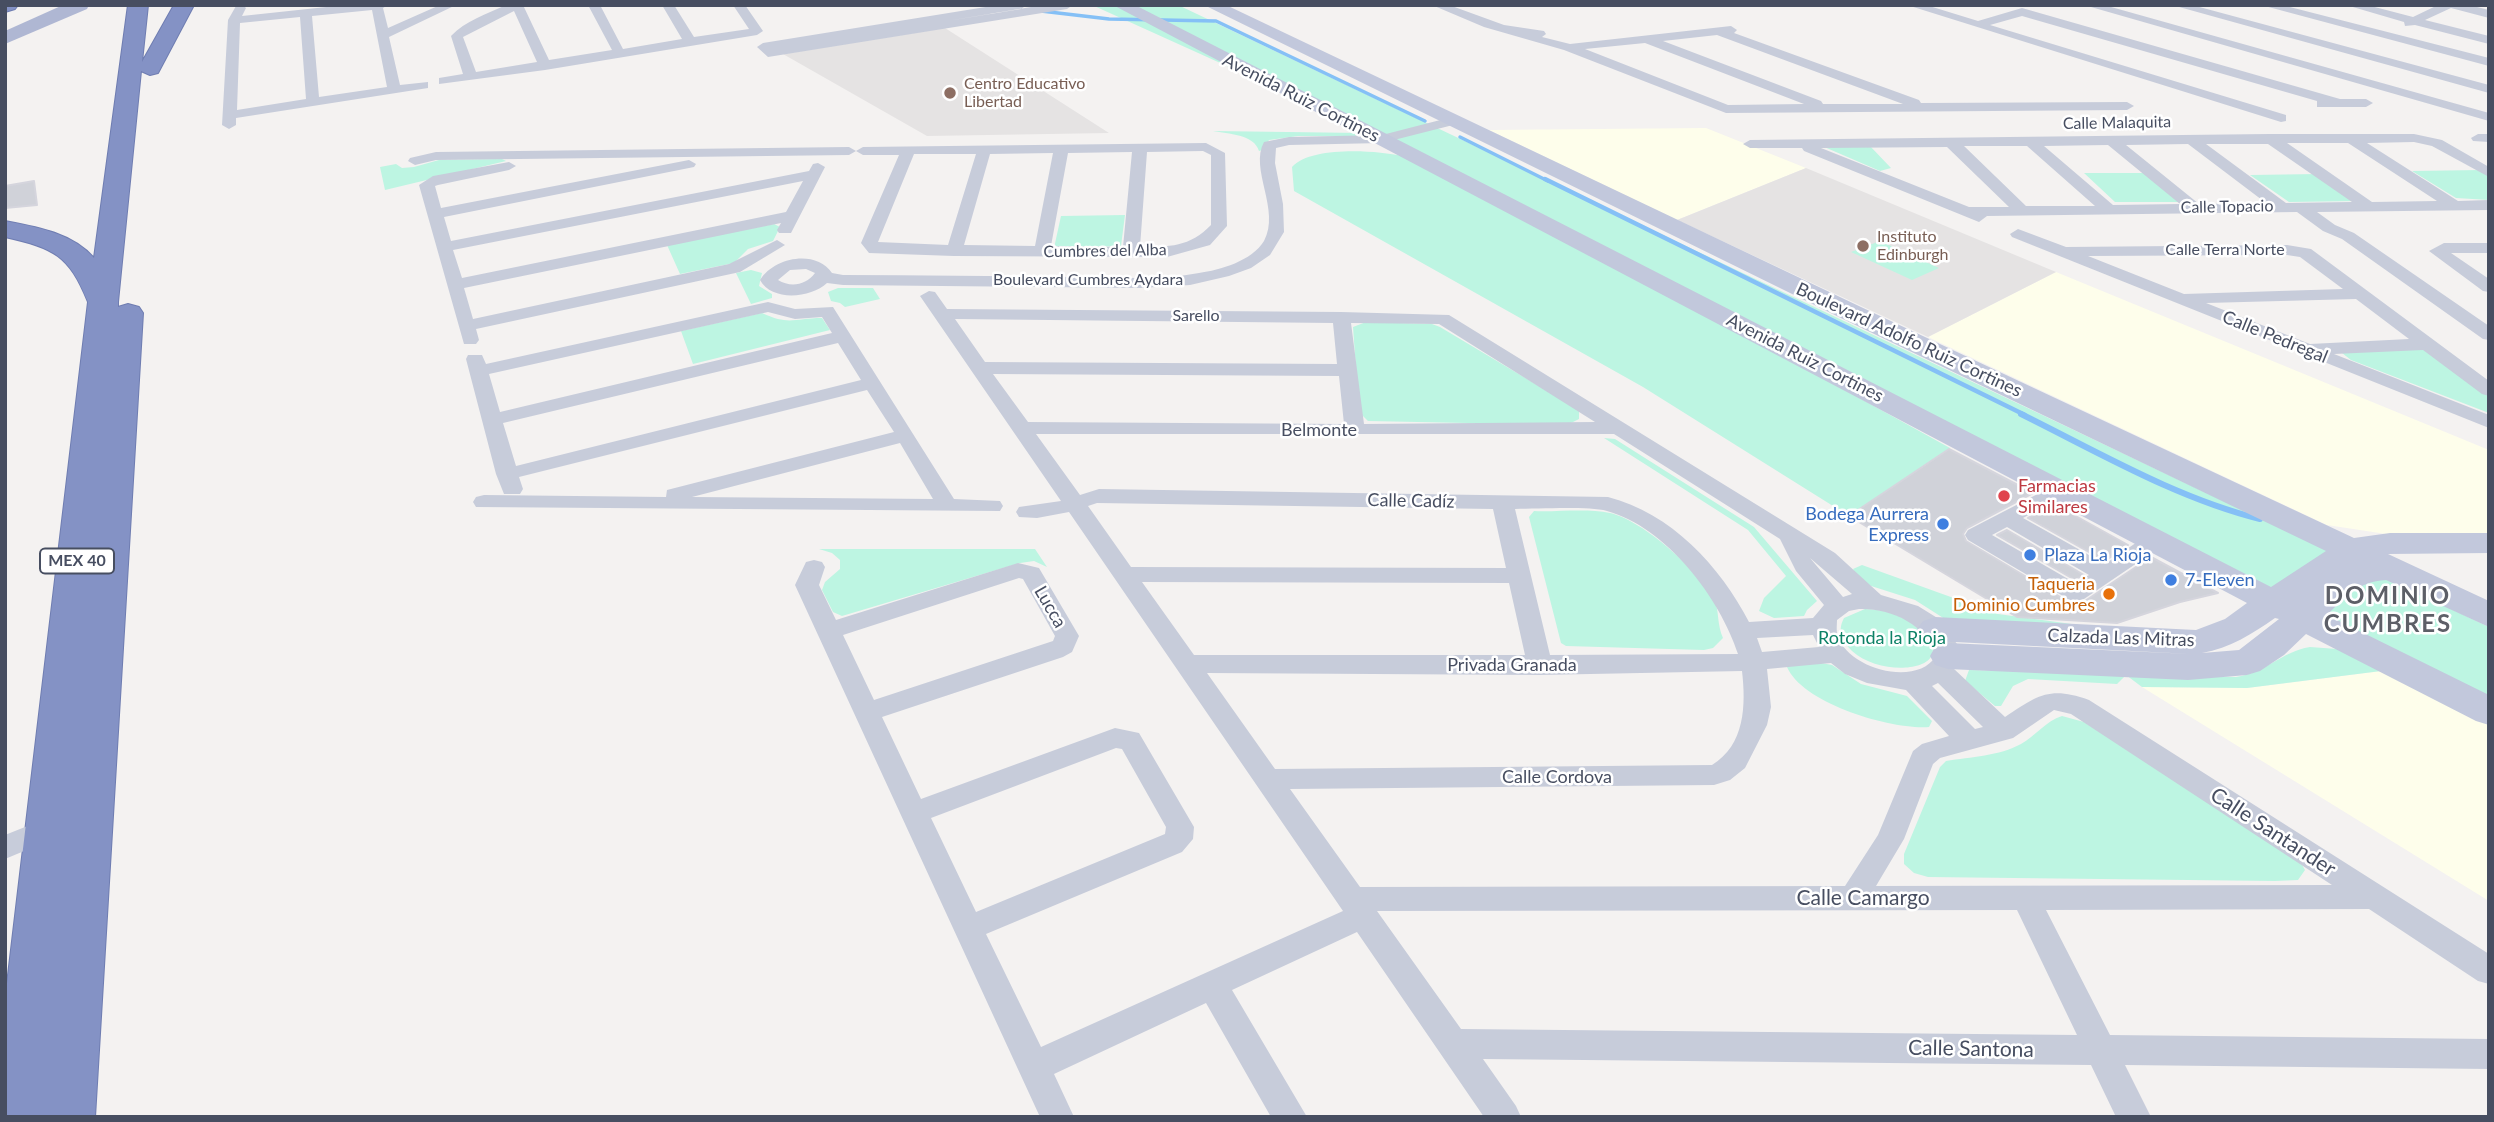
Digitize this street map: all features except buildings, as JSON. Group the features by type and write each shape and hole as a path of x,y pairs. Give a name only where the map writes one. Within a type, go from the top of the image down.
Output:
{"highway":[{"name":"MEX 40","path":"20,1117 103,302 138,5"},
{"name":"MEX 40","path":"66,1117 137,190 155,5"},
{"path":"150,68 184,5"},
{"path":"5,229 46,238 68,250 85,265 103,302"}],"main road":[{"path":"5,26 52,5"},
{"path":"5,38 80,5"},
{"name":"Avenida Ruiz Cortines","path":"1121,5 2219,575 2269,624"},
{"path":"1212,5 1460,125"},
{"name":"Boulevard Adolfo Ruiz Cortines","path":"1460,125 2351,549"},
{"name":"Calzada Las Mitras","path":"1941,652 2047,648 2154,653 2239,664 2247,662 2269,624 2351,549 2390,543 2489,543"},
{"path":"2351,549 2489,615"},
{"name":"Calzada Las Mitras","path":"2269,624 2360,571 2489,564"},
{"path":"2269,624 2364,647 2489,711"}],"street":[{"path":"242,5 234,20 229,120 313,102 423,85"},
{"path":"383,35 450,5"},
{"path":"471,77 457,36 467,28 517,5 545,66"},
{"path":"594,5 620,54"},
{"path":"668,5 691,43"},
{"path":"444,81 758,30 739,5"},
{"path":"1021,5 766,50 1067,5"},
{"path":"1438,5 1484,23 1525,34 1545,34 1584,46"},
{"path":"1913,5 2281,118"},
{"path":"2090,5 2489,117"},
{"path":"2267,5 2489,62"},
{"path":"2352,5 2489,40"},
{"path":"2384,35 2448,5"},
{"path":"2454,5 2489,14"},
{"path":"234,20 379,6 394,89"},
{"path":"2153,23 2184,7 2489,89"},
{"path":"1977,25 2022,12 2337,103"},
{"path":"306,13 313,102"},
{"path":"1568,47 1734,30"},
{"path":"1717,31 1927,108"},
{"path":"1525,34 1533,39 1568,47 1720,108 2126,106"},
{"path":"1646,39 1829,109"},
{"path":"2242,106 2366,103"},
{"path":"2446,105 2489,103"},
{"path":"1389,143 1460,125"},
{"path":"2269,138 2366,205"},
{"path":"2350,138 2454,205"},
{"name":"Calle Malaquita","path":"1750,144 2420,138 2437,143 2489,173"},
{"path":"2190,139 2280,206"},
{"path":"2111,140 2193,207"},
{"path":"2030,141 2107,208"},
{"path":"1951,142 2021,210"},
{"name":"Boulevard Cumbres Aydara","path":"816,282 1146,283 1191,279 1227,271 1255,259 1273,241 1276,229 1272,174 1285,159 1305,151 1389,143"},
{"path":"1797,143 2001,226"},
{"path":"1872,143 1913,190"},
{"path":"473,349 751,261 757,254 777,245 829,146"},
{"name":"Cumbres del Alba","path":"747,153 829,146 856,151 908,150 984,150 1206,147 1217,151 1221,218 1213,235 1194,247 1167,252 875,250 870,245 908,150"},
{"path":"1131,252 1140,148"},
{"path":"1042,252 1061,149"},
{"path":"954,251 984,150"},
{"path":"415,161 436,156 747,153"},
{"path":"435,214 747,153"},
{"path":"515,502 427,185 433,181 567,155"},
{"path":"444,247 814,174"},
{"name":"Calle Topacio","path":"1965,212 2107,208 2489,205"},
{"path":"2305,206 2329,228 2348,236 2489,335"},
{"path":"455,285 792,216"},
{"name":"Calle Pedregal","path":"2018,234 2489,422"},
{"path":"777,245 798,264"},
{"path":"2489,248 2444,248 2437,251 2489,287"},
{"name":"Calle Terra Norte","path":"2062,251 2293,250 2311,256 2425,344 2484,382"},
{"path":"1065,282 1070,253"},
{"path":"1092,282 1097,253"},
{"path":"751,261 774,272"},
{"path":"798,264 819,267 824,273 816,282 782,289 771,284 769,280 774,272 798,264"},
{"path":"816,282 817,311"},
{"path":"776,309 781,302 782,289"},
{"path":"2179,298 2359,294"},
{"path":"929,296 1504,1117"},
{"path":"473,349 755,308 795,313 830,313 947,505"},
{"name":"Sarello","path":"941,314 1427,317 1449,321 1615,428"},
{"path":"1340,317 1355,430"},
{"path":"492,420 844,336"},
{"path":"2304,349 2425,344"},
{"path":"979,368 1347,370"},
{"path":"507,474 871,383"},
{"name":"Belmonte","path":"1022,428 1615,428"},
{"path":"1615,428 1827,558 1874,601"},
{"path":"647,503 906,435"},
{"path":"2057,490 1976,534 2076,594 2154,541"},
{"name":"Calle Cadíz","path":"1027,512 1053,512 1073,502 1099,496 1608,504 1627,511 1655,528 1686,552 1728,604 1744,631"},
{"path":"484,502 992,506"},
{"path":"1502,502 1540,666"},
{"path":"2007,517 2105,574"},
{"path":"1791,538 1794,551 1803,565 1838,606"},
{"path":"814,567 807,585 1057,1117"},
{"name":"Lucca","path":"828,631 1018,570 1031,573 1067,636 1063,646 1054,651 867,712"},
{"path":"1124,574 1521,576"},
{"path":"1941,652 1924,680 1913,682 1872,676 1858,670 1836,654 1824,635 1825,618 1838,606 1848,602 1874,601 1914,614 2004,731"},
{"path":"1744,631 1823,626"},
{"name":"Calle Cordova","path":"1269,779 1714,775 1729,769 1739,756 1758,717 1755,662 1744,631"},
{"name":"Privada Granada","path":"1188,664 1540,666 1755,662 1836,654"},
{"path":"1913,682 1970,741"},
{"path":"1853,898 1890,839 1922,758 1930,751 2004,731 2044,703 2054,701"},
{"name":"Calle Santander","path":"2054,701 2080,707 2489,971"},
{"path":"913,813 1115,738 1125,738 1130,740 1180,827 1179,839 1172,844 968,928"},
{"path":"5,848 50,828"},
{"path":"2025,897 2134,1117"},
{"name":"Calle Camargo","path":"1359,907 1853,898 2373,897"},
{"path":"1033,1067 1212,985 1359,907"},
{"path":"1212,985 1290,1117"},
{"name":"Calle Santona","path":"1454,1044 2489,1054"}],"shaded area":[{"name":"Centro Educativo Libertad","path":"945,28 1109,133 927,136 783,54"},
{"path":"1706,128 1806,168 1677,220 1489,130"},
{"name":"Instituto Edinburgh","path":"1806,168 2056,272 1928,337 1677,220"},
{"path":"2056,272 2489,450 2489,534 2386,534 2327,525 1928,337"},
{"path":"2389,670 2489,723 2489,901 2142,687 2247,688"}],"green space":[{"path":"1092,5 1178,5 2489,627 2489,703 1426,159 1950,448 1849,516 1643,387 1294,191 1292,167 1301,160 1344,151 1402,156 1395,142"},
{"path":"1213,131 1361,133 1361,136 1298,136 1269,140 1263,150 1259,151 1252,141 1246,138"},
{"path":"1822,146 1870,146 1891,168 1880,171"},
{"path":"439,160 506,161 385,190 380,167 396,164 402,168 414,167"},
{"path":"2480,170 2489,176 2489,200 2456,198 2412,171"},
{"path":"2084,173 2147,173 2181,202 2115,202"},
{"path":"2318,174 2357,201 2289,202 2250,175"},
{"path":"1125,215 1121,246 1054,248 1061,216"},
{"path":"774,224 780,227 773,241 748,249 734,263 680,274 667,245"},
{"path":"1880,241 1939,268 1912,280 1851,252"},
{"path":"751,270 762,273 759,286 772,294 772,298 751,304 736,273"},
{"path":"838,288 873,288 880,299 845,307 831,301 828,292"},
{"path":"762,313 786,320 822,318 830,330 693,364 681,331"},
{"path":"1366,322 1432,324 1440,327 1579,410 1579,419 1567,425 1368,421 1359,412 1353,327"},
{"path":"2419,348 2431,351 2489,394 2489,413 2351,360 2342,353"},
{"path":"1604,438 1615,439 1754,527 1817,601 1804,616 1774,618 1759,611 1764,598 1786,576 1748,530"},
{"path":"1582,510 1610,513 1639,526 1670,549 1708,590 1716,605 1723,638 1713,648 1704,650 1566,646 1561,643 1529,517 1534,511"},
{"path":"819,549 1035,549 1047,567 1034,561 1020,563 842,616 833,612 822,590 825,582 840,569 840,560 832,553"},
{"path":"1862,565 1998,614 2101,628 1948,621 1915,600 1868,585 1856,576 1853,569"},
{"name":"Rotonda la Rioja","path":"1865,609 1894,614 1907,620 1931,643 1933,654 1927,661 1900,668 1866,660 1852,651 1842,636 1842,623 1844,618"},
{"path":"2310,647 2337,649 2389,670 2247,688 2142,687 2126,675 2117,684 2028,679 2013,686 2001,706 1995,706 1965,681 1969,670 2236,677"},
{"path":"1816,662 1832,665 1861,684 1907,696 1932,721 1929,727 1893,724 1850,712 1811,692 1796,680 1787,667"},
{"path":"2062,716 2084,722 2298,858 2305,870 2298,880 2275,881 1928,877 1914,873 1904,864 1904,854 1940,767 1946,761 1985,756 2012,748"}],"waterway":[{"path":"1041,11 1109,19 1216,21 1425,121"},
{"path":"1460,137 1548,181"},
{"path":"1545,179 2025,415"},
{"path":"2021,414 2168,487 2260,519"}],"place":[{"name":"Centro Educativo Libertad","path":"950,93"},
{"name":"Instituto Edinburgh","path":"1863,246"},
{"name":"Farmacias Similares","path":"2004,496"},
{"name":"Bodega Aurrera Express","path":"1943,524"},
{"name":"Plaza La Rioja","path":"2030,555"},
{"name":"7-Eleven","path":"2171,580"},
{"name":"Taqueria Dominio Cumbres","path":"2109,594"}],"district":[{"name":"DOMINIO CUMBRES","path":"2388,610"}]}
